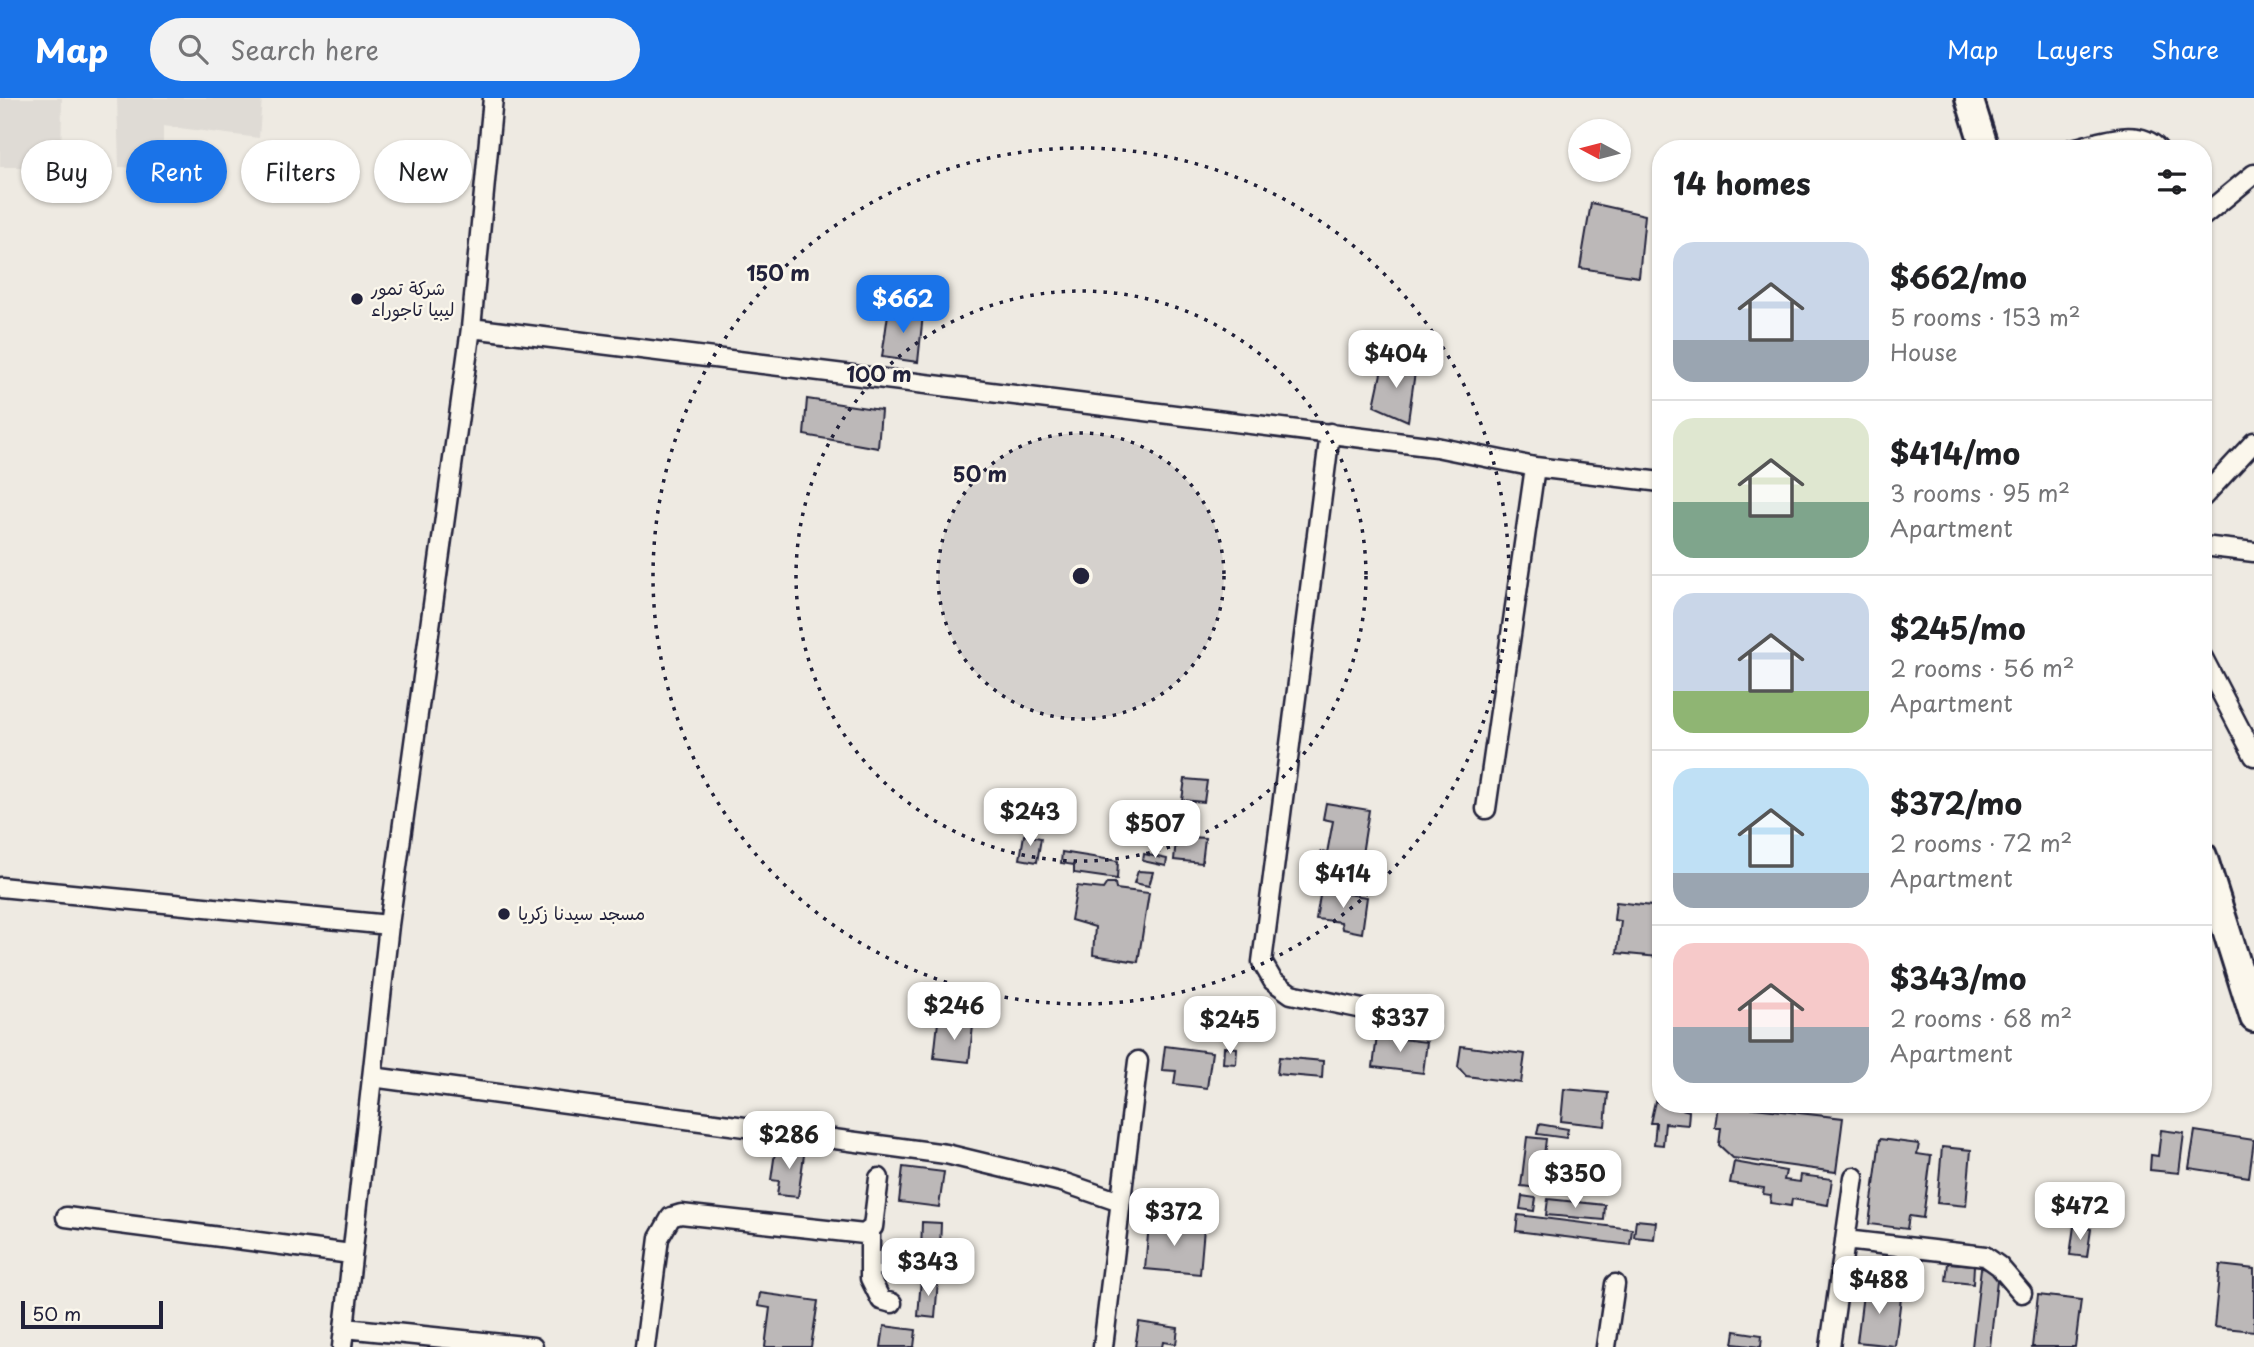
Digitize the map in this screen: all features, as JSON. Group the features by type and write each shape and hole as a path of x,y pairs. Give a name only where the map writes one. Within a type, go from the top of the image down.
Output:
{"street":[{"path":"342,1347 389,925 471,328 493,98"},
{"path":"1969,98 1982,140"},
{"path":"2120,140 2136,137 2150,140"},
{"path":"2212,209 2254,174"},
{"path":"471,328 1436,446 1535,467 1652,481"},
{"path":"1330,433 1262,962 1273,981 1291,995 1429,1023"},
{"path":"2212,487 2254,442"},
{"path":"1486,808 1535,467"},
{"path":"2212,547 2254,552"},
{"path":"2212,675 2254,756"},
{"path":"2212,885 2254,1018"},
{"path":"0,887 389,925"},
{"path":"1103,1347 1138,1061"},
{"path":"372,1077 946,1154 1062,1182 1121,1202"},
{"path":"1830,1347 1854,1177"},
{"path":"879,1178 870,1231 872,1288 881,1300 892,1303"},
{"path":"645,1347 659,1238 671,1217 681,1214 864,1234 870,1231"},
{"path":"66,1217 351,1254"},
{"path":"1845,1240 1985,1256 1999,1265 2022,1293"},
{"path":"1606,1347 1615,1284"},
{"path":"345,1328 533,1347"}],"shaded area":[{"path":"0,98 62,98 61,140 21,140 21,167 0,167"},
{"path":"117,98 262,98 259,138 163,126 163,140 126,140 126,167 119,167"}],"building":[{"path":"1591,203 1645,215 1639,277 1580,268"},
{"path":"889,307 923,314 918,362 882,357"},
{"path":"1383,364 1416,365 1408,421 1374,406"},
{"path":"807,399 881,410 878,448 804,435"},
{"path":"1185,779 1207,781 1204,802 1182,800"},
{"path":"1326,803 1369,810 1359,873 1318,867 1320,852 1327,853 1333,821 1323,819"},
{"path":"1024,835 1041,838 1037,862 1020,859"},
{"path":"1190,837 1205,838 1202,863 1174,860 1176,840 1189,842"},
{"path":"1062,852 1118,861 1117,879 1074,873 1074,865 1061,863"},
{"path":"1144,854 1167,859 1166,866 1143,861"},
{"path":"1138,871 1153,872 1149,886 1134,883"},
{"path":"1107,883 1115,883 1116,889 1149,893 1138,962 1093,955 1095,927 1071,920 1077,886 1103,889"},
{"path":"1321,890 1367,897 1362,933 1342,929 1341,922 1316,919"},
{"path":"1616,902 1652,906 1652,956 1617,953 1621,921 1614,920"},
{"path":"938,1022 973,1026 969,1062 934,1058"},
{"path":"1377,1036 1427,1042 1423,1073 1373,1067"},
{"path":"1165,1046 1212,1052 1207,1088 1174,1084 1176,1071 1162,1070"},
{"path":"1461,1046 1525,1054 1521,1083 1466,1076 1458,1067"},
{"path":"1224,1047 1237,1048 1236,1064 1223,1063"},
{"path":"1279,1057 1323,1061 1322,1078 1277,1074"},
{"path":"1564,1089 1608,1093 1605,1126 1561,1121"},
{"path":"1652,1113 1689,1113 1688,1125 1665,1123 1663,1145 1654,1144 1656,1123 1650,1123"},
{"path":"1717,1113 1798,1113 1843,1118 1836,1172 1733,1158 1719,1145 1721,1128 1715,1128"},
{"path":"1539,1124 1568,1129 1566,1138 1537,1134"},
{"path":"2161,1130 2184,1133 2179,1173 2150,1170 2151,1155 2158,1156"},
{"path":"2195,1131 2254,1140 2249,1177 2189,1168"},
{"path":"1527,1137 1546,1139 1540,1188 1521,1186"},
{"path":"1880,1139 1919,1144 1917,1154 1931,1156 1923,1218 1909,1216 1907,1229 1869,1224"},
{"path":"788,1145 805,1148 798,1197 777,1195 779,1181 771,1180 775,1152 787,1153"},
{"path":"1942,1147 1971,1150 1966,1206 1937,1203"},
{"path":"1734,1162 1786,1171 1784,1180 1800,1182 1801,1175 1832,1179 1828,1205 1792,1199 1791,1206 1770,1203 1771,1195 1763,1194 1764,1188 1730,1183"},
{"path":"903,1167 944,1172 939,1207 899,1202"},
{"path":"1558,1181 1578,1184 1577,1194 1557,1191"},
{"path":"1522,1196 1536,1198 1534,1211 1520,1209"},
{"path":"1548,1199 1605,1205 1604,1220 1546,1215"},
{"path":"1518,1215 1632,1229 1630,1245 1516,1231"},
{"path":"1636,1220 1656,1222 1654,1239 1634,1237"},
{"path":"922,1222 941,1223 939,1275 894,1274 894,1252 921,1253"},
{"path":"1149,1223 1204,1228 1200,1274 1145,1269"},
{"path":"2074,1226 2091,1229 2087,1257 2070,1255"},
{"path":"1886,1255 1919,1260 1918,1270 1908,1269 1906,1282 1882,1279"},
{"path":"1948,1263 1974,1265 1973,1284 1946,1281"},
{"path":"2220,1265 2254,1269 2254,1331 2214,1327"},
{"path":"1981,1268 1998,1270 1990,1347 1972,1347"},
{"path":"921,1279 938,1280 935,1318 918,1316"},
{"path":"1864,1286 1902,1290 1895,1346 1857,1342"},
{"path":"760,1293 818,1301 811,1347 765,1347 770,1308 758,1306"},
{"path":"2038,1295 2081,1300 2075,1347 2032,1347"},
{"path":"1139,1322 1178,1328 1176,1344 1163,1342 1162,1347 1135,1347"},
{"path":"884,1326 916,1330 914,1347 881,1347"},
{"path":"1735,1331 1762,1335 1761,1347 1733,1344"}],"place":[{"name":"شركة تمور ليبيا تاجوراء","path":"357,299"},
{"name":"مسجد سيدنا زكريا","path":"504,914"}]}
